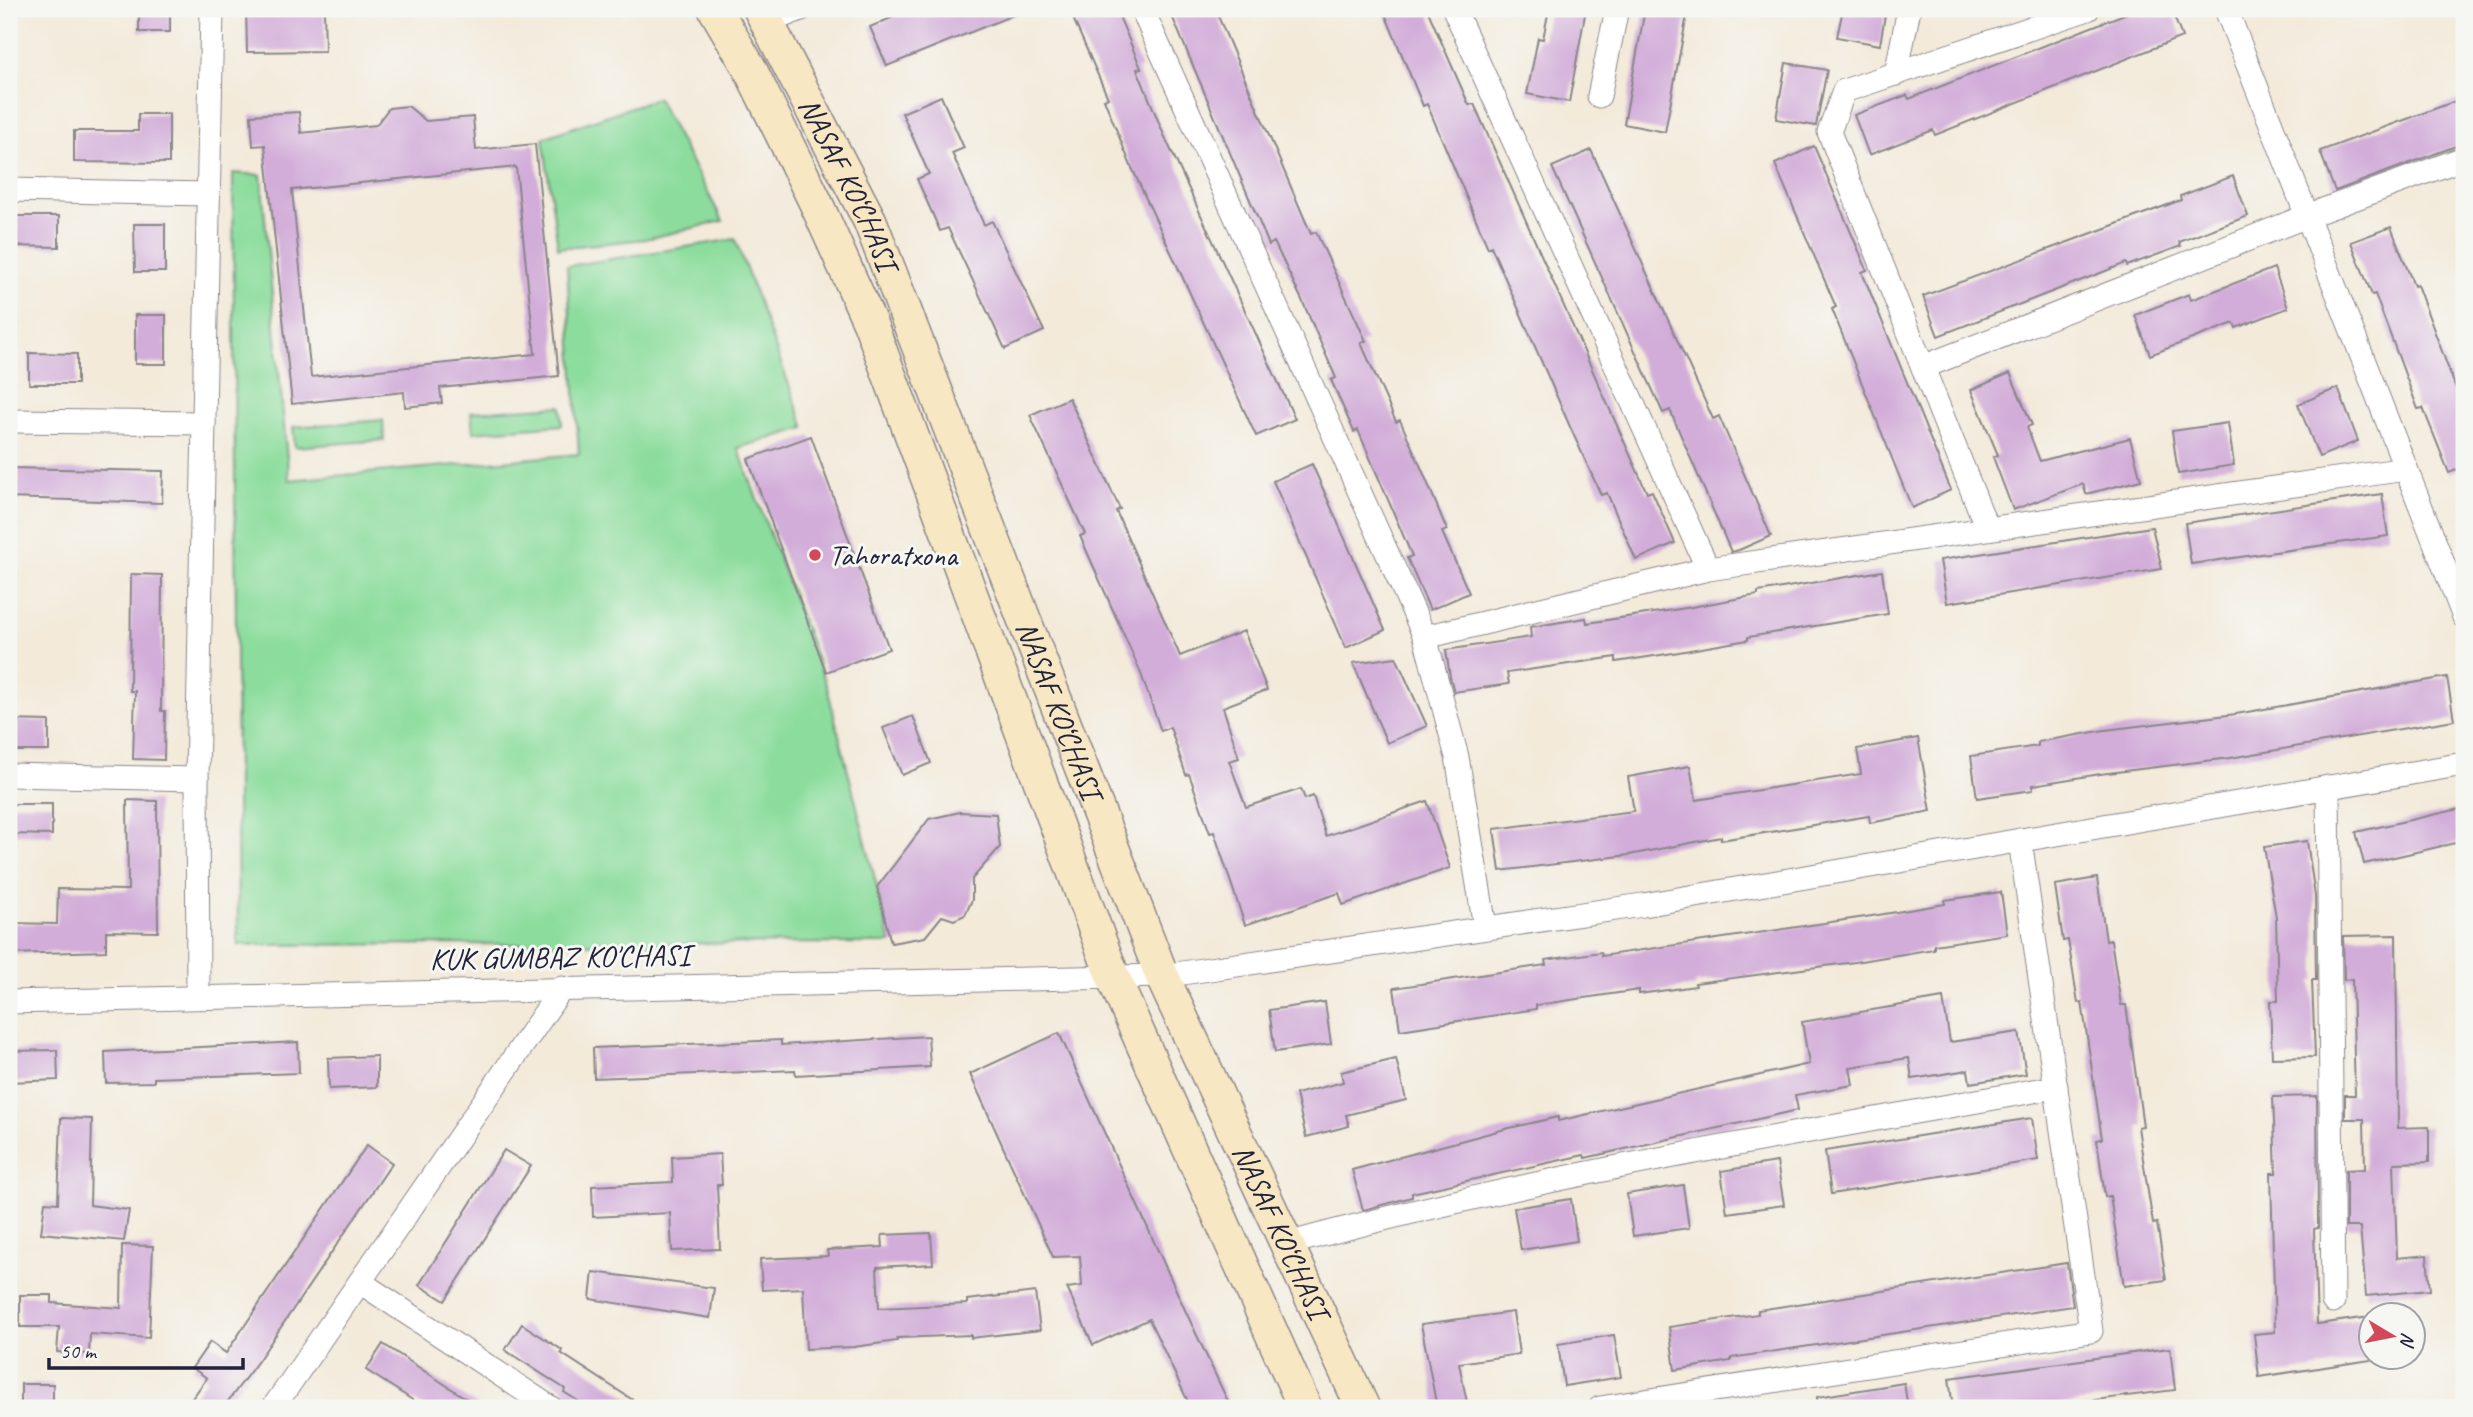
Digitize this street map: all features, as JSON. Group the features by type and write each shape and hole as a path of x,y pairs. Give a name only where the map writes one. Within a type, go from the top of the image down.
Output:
{"main road":[{"name":"NASAF KO‘CHASI","path":"715,9 749,67 816,203 870,323 1113,977 1304,1408"},
{"name":"NASAF KO‘CHASI","path":"764,15 870,221 1162,976 1363,1408"}],"street":[{"path":"198,996 197,779 212,9"},
{"path":"764,15 801,9"},
{"path":"1142,9 1425,637 1457,757 1485,927"},
{"path":"1454,9 1708,569"},
{"path":"1599,96 1617,9"},
{"path":"1896,74 1909,9"},
{"path":"1987,528 1829,132 1844,91 2088,9"},
{"path":"2226,9 2464,617"},
{"path":"1923,367 2307,216 2464,158"},
{"path":"9,190 207,194"},
{"path":"9,421 204,423"},
{"path":"1425,637 1708,569 2406,469"},
{"name":"KUK GUMBAZ KO'CHASI","path":"9,1002 1162,976 1643,905 2464,764"},
{"path":"9,775 197,779"},
{"path":"2328,787 2333,1301"},
{"path":"1600,1408 2091,1331 2020,840"},
{"path":"273,1408 562,988"},
{"path":"1287,1244 1423,1208 1728,1146 2056,1087"},
{"path":"360,1282 551,1408"}],"green space":[{"path":"657,98 723,221 646,239 558,248 543,138"},
{"path":"233,173 261,175 289,480 579,454 567,266 735,239 805,428 738,448 827,687 891,943 238,945"},
{"path":"561,406 562,425 473,432 471,412"},
{"path":"383,420 384,440 295,447 293,427"}],"building":[{"path":"139,9 170,9 170,32 139,32"},
{"path":"246,9 324,9 325,51 247,52"},
{"path":"912,9 1028,9 887,66 870,27"},
{"path":"1069,9 1116,9 1141,68 1137,69 1164,135 1295,419 1256,436 1131,166 1104,99 1108,98"},
{"path":"1169,9 1215,9 1311,234 1316,232 1366,341 1361,343 1396,422 1400,420 1423,472 1447,530 1442,532 1469,593 1430,610 1407,558 1412,556 1386,495 1358,430 1354,432 1331,380 1336,378 1274,242 1269,245"},
{"path":"1383,9 1427,9 1469,105 1474,104 1647,493 1652,491 1675,543 1636,560 1607,493 1601,495 1491,246 1488,248 1427,104 1423,106"},
{"path":"1549,9 1586,9 1569,102 1527,94 1538,38 1543,39"},
{"path":"1645,9 1687,15 1665,132 1624,124"},
{"path":"1843,9 1886,9 1880,45 1837,37"},
{"path":"2137,9 2171,9 2182,37 1935,135 1933,130 1869,155 1854,115 1907,95 1909,99"},
{"path":"1786,63 1827,70 1816,126 1776,119"},
{"path":"941,96 964,148 952,153 984,225 992,221 1044,331 1005,349 948,228 940,231 917,179 929,174 902,113"},
{"path":"2464,98 2464,143 2335,191 2320,151"},
{"path":"408,106 426,121 473,117 476,150 535,144 559,376 440,388 442,403 405,407 404,392 292,404 265,145 253,146 251,115 299,112 301,133 376,125 389,108","holes":["516,167 535,354 311,377 292,190"]},
{"path":"138,114 169,114 169,163 74,162 74,131 138,131"},
{"path":"1814,146 1867,270 1862,272 1951,490 1912,508 1832,309 1836,307 1775,164"},
{"path":"1591,150 1713,419 1719,416 1771,536 1739,550 1731,552 1670,410 1663,413 1552,167"},
{"path":"2233,176 2248,216 2179,242 2181,246 2127,266 2126,263 1938,336 1923,296 2181,200 2180,196"},
{"path":"10,216 59,216 59,247 11,246"},
{"path":"134,224 165,224 165,272 135,272"},
{"path":"2391,227 2414,286 2417,285 2464,410 2464,467 2449,473 2423,408 2418,409 2375,294 2372,295 2351,242"},
{"path":"2274,268 2288,308 2236,328 2234,323 2150,355 2135,315 2189,294 2191,300"},
{"path":"135,315 166,315 166,364 135,364"},
{"path":"29,353 77,354 77,384 29,384"},
{"path":"2010,373 2032,425 2027,427 2040,461 2130,438 2141,480 2086,494 2083,484 2013,510 1993,457 1998,455 1971,390"},
{"path":"2338,388 2358,441 2319,457 2298,404"},
{"path":"1069,398 1120,509 1116,511 1180,656 1244,631 1267,690 1223,707 1239,758 1229,761 1246,807 1301,789 1305,799 1313,796 1326,836 1427,801 1450,868 1343,905 1339,893 1245,925 1214,832 1210,833 1170,727 1161,731 1140,671 1080,536 1085,534 1030,415"},
{"path":"2228,423 2234,465 2178,474 2172,431"},
{"name":"Tahoratxona","path":"811,436 889,649 826,672 748,459"},
{"path":"1312,464 1385,630 1346,648 1273,481"},
{"path":"9,468 163,471 162,503 9,498"},
{"path":"2382,494 2388,536 2191,564 2185,523"},
{"path":"2152,527 2162,569 1947,603 1940,560"},
{"path":"1882,571 1888,614 1616,662 1616,657 1507,673 1509,684 1454,692 1450,677 1446,650 1531,637 1530,627 1586,618 1587,623 1686,608 1758,595 1758,592"},
{"path":"131,574 162,575 161,711 165,711 164,760 133,759 135,691 130,691"},
{"path":"1396,657 1427,726 1387,743 1353,663"},
{"path":"2447,677 2454,720 2230,758 2100,774 2033,785 2033,790 1977,798 1971,756 2038,746 2038,742 2105,730 2236,714"},
{"path":"913,716 931,763 902,775 883,728"},
{"path":"9,720 49,721 49,751 9,751"},
{"path":"1918,738 1931,811 1870,823 1869,816 1721,840 1721,837 1629,855 1500,871 1494,829 1634,811 1628,777 1690,766 1696,800 1861,774 1857,749"},
{"path":"127,800 157,801 158,932 106,931 106,951 9,954 9,923 57,924 58,889 128,890"},
{"path":"9,804 52,804 52,835 9,834"},
{"path":"2464,808 2464,841 2364,864 2356,832"},
{"path":"960,812 996,814 1000,847 972,879 972,900 965,915 954,920 942,916 925,937 891,943 877,887 929,819"},
{"path":"2307,841 2315,896 2316,980 2312,980 2315,1057 2272,1058 2270,1001 2278,1001 2276,917 2264,847"},
{"path":"2097,878 2106,941 2111,940 2121,1005 2126,1005 2143,1126 2138,1127 2153,1224 2157,1223 2166,1280 2124,1286 2110,1196 2105,1197 2097,1140 2102,1139 2082,1002 2078,1003 2068,940 2063,941 2055,885"},
{"path":"2001,892 2007,934 1934,945 1934,949 1855,962 1695,983 1696,986 1639,994 1639,990 1536,1005 1536,1009 1400,1030 1394,988 1546,965 1545,960 1601,952 1602,956 1872,916 1945,904 1945,900"},
{"path":"2396,935 2398,1128 2429,1127 2429,1162 2394,1163 2397,1258 2427,1255 2430,1290 2366,1296 2360,1227 2346,1227 2346,1170 2365,1169 2364,1119 2345,1119 2345,1095 2355,1095 2352,979 2344,980 2343,936"},
{"path":"1943,998 1950,1042 2019,1032 2026,1074 1970,1083 1968,1070 1912,1079 1909,1058 1850,1067 1853,1085 1795,1095 1798,1110 1585,1158 1584,1155 1412,1193 1412,1197 1363,1210 1352,1170 1505,1129 1558,1117 1558,1121 1809,1064 1802,1022"},
{"path":"1325,1002 1331,1044 1275,1052 1269,1010"},
{"path":"1059,1033 1231,1408 1191,1408 1149,1319 1093,1345 1067,1288 1082,1286 1080,1256 1053,1257 970,1074"},
{"path":"928,1036 930,1067 796,1075 795,1070 594,1078 593,1048 781,1040 781,1045"},
{"path":"298,1042 299,1073 154,1078 154,1082 106,1083 105,1052"},
{"path":"57,1050 58,1080 9,1082 9,1051"},
{"path":"377,1056 377,1087 329,1089 328,1058"},
{"path":"1396,1059 1406,1100 1346,1115 1349,1126 1306,1137 1296,1094 1343,1082 1341,1072"},
{"path":"2317,1096 2318,1228 2314,1229 2317,1324 2358,1319 2358,1362 2259,1377 2254,1334 2275,1332 2271,1173 2276,1173 2273,1097"},
{"path":"61,1118 92,1119 90,1205 129,1210 124,1241 41,1233 45,1202 58,1203"},
{"path":"2032,1118 2038,1160 1831,1194 1825,1151"},
{"path":"367,1145 392,1163 258,1361 223,1408 185,1408 207,1378 192,1368 210,1342 226,1353"},
{"path":"504,1150 531,1166 445,1301 419,1285"},
{"path":"720,1154 722,1185 717,1185 720,1249 672,1251 670,1213 593,1217 592,1186 673,1182 672,1157"},
{"path":"1777,1162 1784,1205 1727,1213 1721,1171"},
{"path":"1683,1185 1689,1228 1633,1236 1627,1194"},
{"path":"1571,1199 1577,1241 1521,1250 1514,1208"},
{"path":"931,1233 933,1264 877,1267 879,1308 967,1304 967,1300 1035,1292 1040,1330 971,1338 971,1335 897,1338 897,1341 854,1347 806,1349 803,1288 762,1290 760,1259 828,1256 827,1250 883,1247 882,1235"},
{"path":"122,1245 153,1246 149,1338 90,1334 89,1354 57,1352 59,1327 20,1327 20,1295 52,1295 52,1303 121,1308"},
{"path":"2067,1263 2073,1306 1731,1358 1731,1361 1675,1370 1669,1327 1758,1314 1758,1310"},
{"path":"593,1272 714,1288 710,1318 590,1299"},
{"path":"1513,1312 1519,1354 1459,1363 1468,1408 1437,1408 1421,1324"},
{"path":"522,1324 645,1408 589,1408 564,1392 565,1389 505,1350"},
{"path":"1614,1335 1621,1377 1564,1386 1558,1344"},
{"path":"383,1344 481,1408 425,1408 366,1370"},
{"path":"2170,1348 2175,1390 2031,1408 1953,1408 1949,1378"},
{"path":"1904,1383 1908,1408 1818,1408 1817,1397"},
{"path":"21,1384 53,1384 53,1408 21,1408"}],"place":[{"name":"Tahoratxona","path":"815,555"}]}
